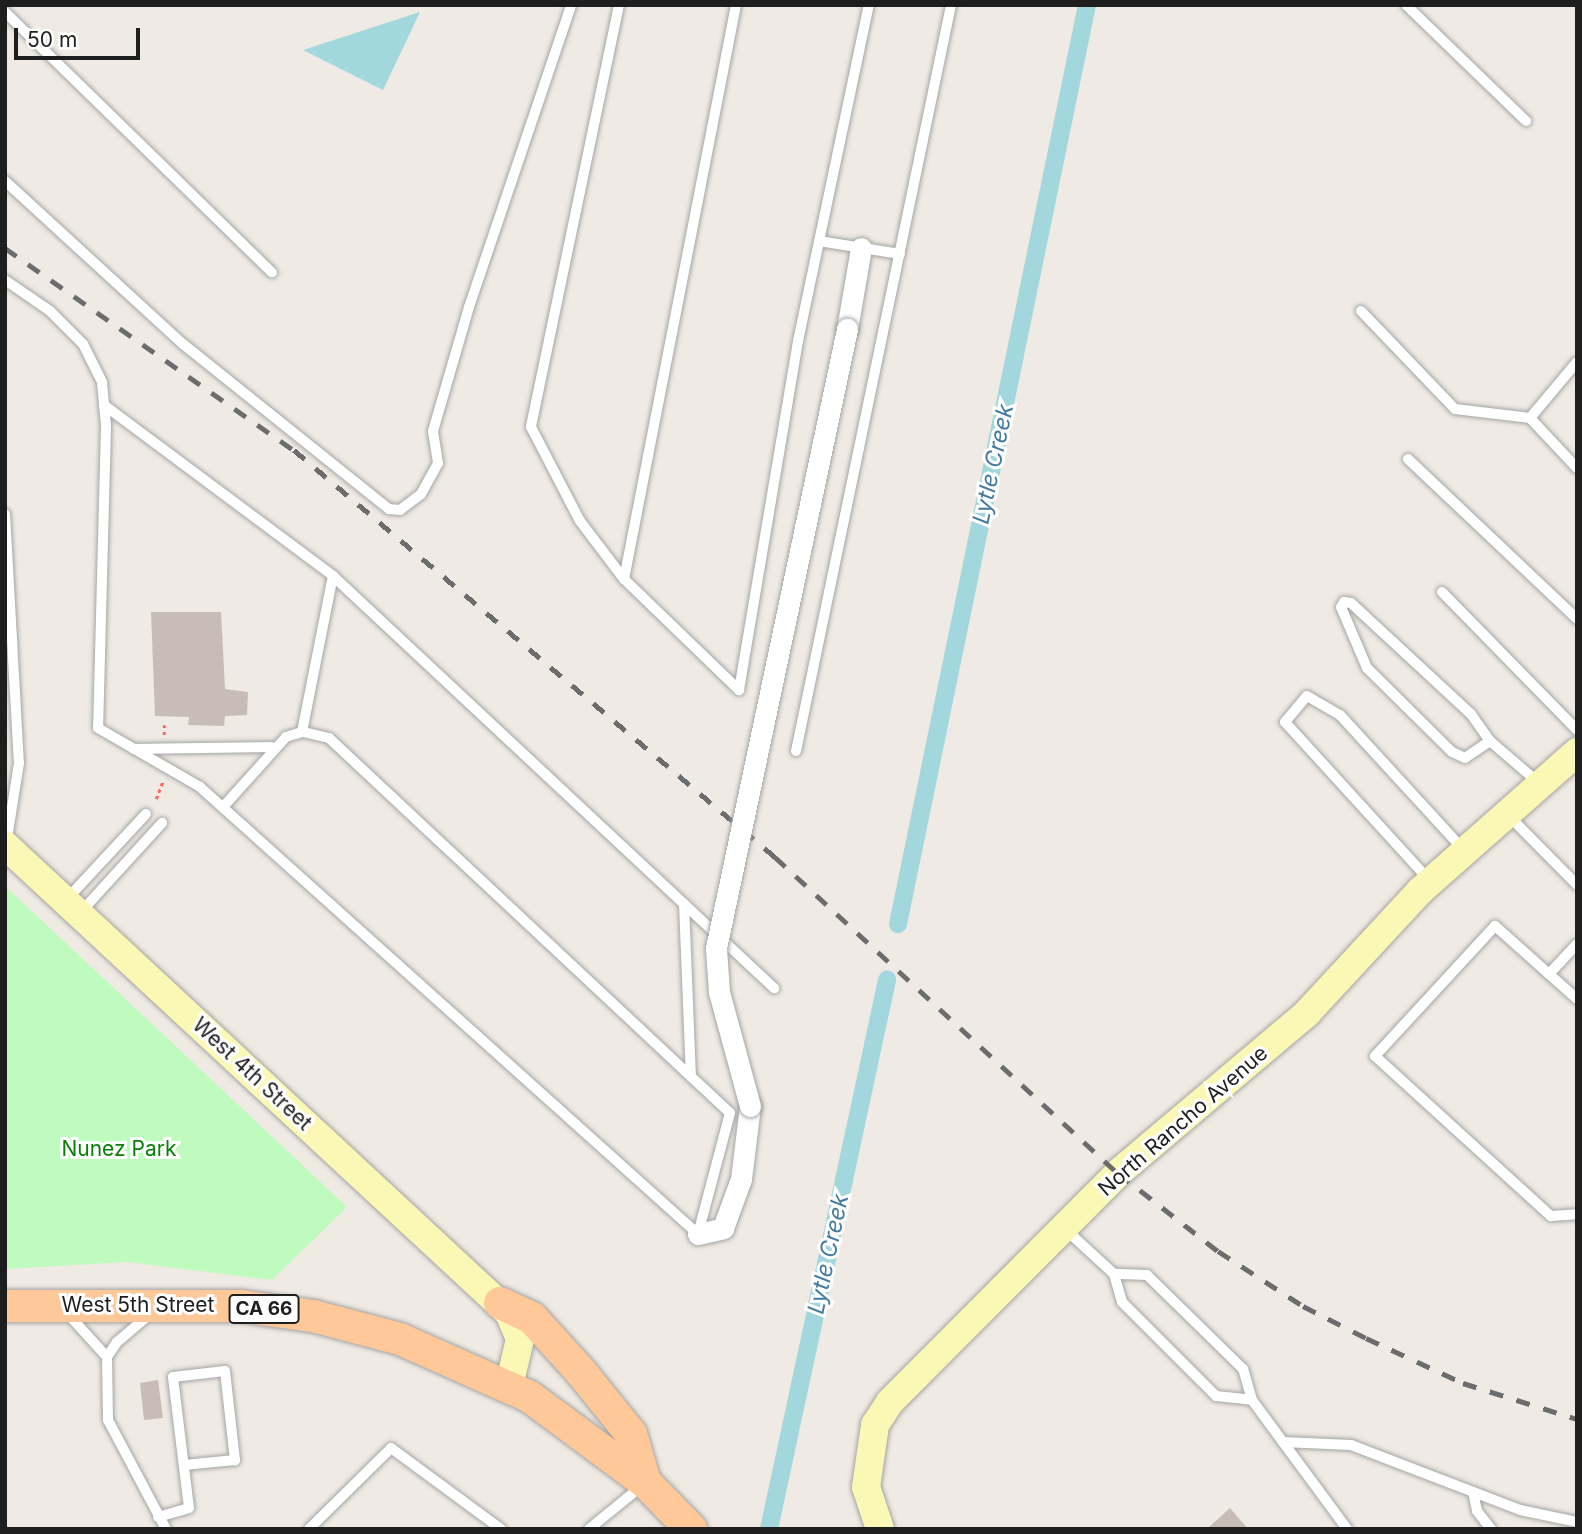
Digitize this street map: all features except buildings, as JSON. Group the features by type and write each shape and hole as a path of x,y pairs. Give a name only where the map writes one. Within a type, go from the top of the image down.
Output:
{"main road":[{"name":"West 5th Street","path":"5,1306 167,1303 241,1306 357,1326 444,1355 509,1386"},
{"path":"499,1303 532,1318 581,1372 631,1434 645,1482"},
{"name":"CA 66","path":"509,1386 579,1430 645,1482 691,1529"}],"street":[{"path":"698,1234 723,1228 741,1179 750,1106 719,992 716,948 862,248"},
{"name":"North Rancho Avenue","path":"880,1529 866,1487 875,1425 897,1395 1118,1174 1307,1013 1431,882 1465,851 1493,818 1540,784 1577,752"},
{"name":"West 4th Street","path":"6,845 499,1303 520,1339 509,1386"}],"lane":[{"path":"5,181 183,344 389,509 400,510 421,494 438,463 433,431 469,307 572,5"},
{"path":"618,5 531,427 580,521 624,579 739,690 819,241 869,5"},
{"path":"624,579 736,5"},
{"path":"796,751 951,5"},
{"path":"1406,5 1526,121"},
{"path":"5,12 272,273"},
{"path":"819,241 900,254"},
{"path":"5,280 50,311 83,344 102,382 104,405 98,728 134,749 200,787 698,1234 730,1113 329,738 302,732 271,747 134,749"},
{"path":"1361,311 1455,409 1530,418 1577,468"},
{"path":"1530,418 1577,362"},
{"path":"104,405 333,576 774,988"},
{"path":"1408,459 1577,619"},
{"path":"5,514 19,763 6,845"},
{"path":"302,732 333,576"},
{"path":"1442,592 1577,730"},
{"path":"1490,741 1465,758 1452,752 1367,668 1341,607 1343,602 1351,603 1471,714 1490,741 1540,784"},
{"path":"1431,882 1285,722 1307,696 1340,715 1465,851"},
{"path":"223,807 271,747"},
{"path":"72,907 146,814"},
{"path":"1493,818 1577,885"},
{"path":"72,907 162,823"},
{"path":"684,904 691,1077"},
{"path":"1577,999 1495,926 1375,1056 1551,1216 1577,1214"},
{"path":"1549,974 1577,944"},
{"path":"1064,1228 1114,1274 1122,1302 1216,1396 1252,1400"},
{"path":"1114,1274 1147,1275 1243,1369 1252,1400 1347,1529"},
{"path":"166,1529 108,1420 107,1357 135,1324 167,1303"},
{"path":"58,1305 107,1357"},
{"path":"158,1517 189,1508 173,1377 225,1371 235,1460 184,1465"},
{"path":"1283,1443 1351,1445 1473,1492 1577,1522"},
{"path":"309,1529 391,1447 501,1529"},
{"path":"589,1529 645,1482"},
{"path":"1473,1492 1477,1511 1491,1529"}],"green space":[{"name":"Nunez Park","path":"5,886 347,1207 272,1280 127,1262 5,1269"}],"water":[{"path":"420,12 383,90 303,50"}],"waterway":[{"name":"Lytle Creek","path":"898,924 1087,5"},
{"name":"Lytle Creek","path":"769,1529 887,980"}],"railway":[{"path":"5,248 294,450 775,857 1118,1173 1218,1251 1303,1306 1366,1338 1463,1383 1577,1419"}]}
